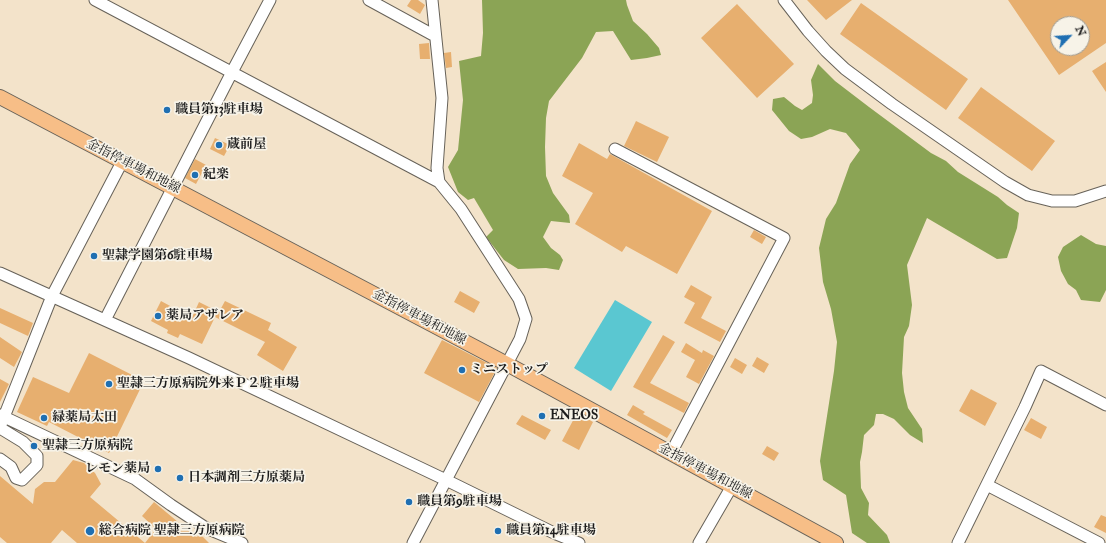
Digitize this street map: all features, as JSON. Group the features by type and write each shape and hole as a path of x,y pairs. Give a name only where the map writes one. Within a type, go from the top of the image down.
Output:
{"main road":[{"name":"金指停車場和地線","path":"0,97 507,364 836,543"}],"street":[{"path":"95,0 439,182 461,209 519,298 526,319 520,339 413,543"},
{"path":"105,320 270,0"},
{"path":"370,0 435,36"},
{"path":"432,0 442,98 437,168 439,182"},
{"path":"784,0 808,31 845,69 892,104 1010,185 1028,195 1052,201 1075,201 1106,191"},
{"path":"615,149 784,238 671,453"},
{"path":"1,422 52,296 122,162"},
{"path":"0,273 105,320 446,480 556,534 579,543"},
{"path":"958,543 1025,407 1040,371 1106,405"},
{"path":"0,459 11,468 16,478 22,480 37,465 37,456 1,422"},
{"path":"1,422 135,479 206,528 242,543"},
{"path":"987,485 1099,543"},
{"path":"699,543 732,486"}],"green space":[{"path":"482,0 626,0 633,21 659,48 661,55 631,60 613,31 596,32 582,58 549,101 546,118 546,176 553,193 569,215 570,223 551,221 543,237 563,260 559,270 546,268 518,269 504,260 486,237 493,230 474,198 468,200 458,192 448,167 458,150 463,100 459,61 481,56 483,33"},
{"path":"818,64 835,81 931,153 946,161 958,172 998,197 1019,213 1017,228 1007,258 997,259 927,218 907,265 912,305 909,326 904,337 902,373 904,392 908,408 922,429 923,443 910,435 894,419 883,414 876,414 874,425 864,435 860,462 861,488 869,503 868,515 887,535 890,543 867,543 852,533 846,495 823,480 820,461 837,342 831,309 823,282 819,248 826,219 836,203 850,164 860,150 846,133 830,129 812,137 801,139 789,131 772,110 773,99 784,97 802,110 812,103 813,95 811,80"},
{"path":"1081,235 1096,244 1106,246 1106,290 1100,302 1081,300 1076,290 1068,284 1061,271 1058,257 1063,247"}],"water":[{"path":"615,300 652,322 611,391 574,368"}],"building":[{"path":"411,0 418,0 425,5 420,14 407,6"},
{"path":"807,0 852,0 826,20"},
{"path":"1008,0 1106,0 1106,43 1090,54 1090,16 1050,16 1050,56 1087,56 1059,75"},
{"path":"861,3 968,79 946,110 840,34"},
{"path":"737,4 794,64 757,98 701,38"},
{"path":"429,43 430,59 420,59 419,44"},
{"path":"451,52 452,67 446,68 444,53"},
{"path":"1106,62 1106,92 1092,71"},
{"path":"981,87 1055,141 1032,171 958,118"},
{"path":"636,121 669,137 657,162 624,146"},
{"path":"215,138 230,145 224,156 210,149"},
{"path":"579,143 607,159 610,154 712,211 677,274 626,246 622,252 575,224 593,193 562,176"},
{"path":"195,159 206,165 196,184 185,178"},
{"path":"754,230 766,237 762,244 750,237"},
{"path":"691,285 712,297 701,318 726,331 720,342 684,323 695,303 684,297"},
{"path":"460,291 480,302 474,313 454,302"},
{"path":"161,301 172,307 170,311 190,322 199,302 219,312 225,301 271,323 268,330 297,347 283,371 257,355 265,342 215,317 202,344 180,334 178,338 167,333 168,330 151,321"},
{"path":"0,308 33,323 28,336 0,323"},
{"path":"663,335 675,342 650,383 689,403 684,413 633,387"},
{"path":"0,337 22,352 14,367 0,358"},
{"name":"ミニストップ","path":"442,340 497,368 479,402 424,373"},
{"path":"686,343 702,353 703,350 714,356 699,384 686,377 695,360 681,352"},
{"path":"89,353 144,381 109,453 49,422 47,426 17,412 33,377 69,393"},
{"path":"757,357 769,364 764,373 752,366"},
{"path":"735,358 747,365 742,374 730,367"},
{"path":"0,379 9,384 0,402"},
{"path":"971,389 997,403 985,426 959,411"},
{"path":"633,405 645,412 643,414 672,430 667,438 627,415"},
{"path":"577,413 593,422 579,450 562,441"},
{"path":"522,415 551,430 545,440 516,424"},
{"path":"1031,418 1047,427 1041,439 1024,430"},
{"path":"767,446 779,453 774,461 762,454"},
{"path":"73,460 84,463 95,473 101,484 90,497 145,543 77,543 62,530 51,543 7,543 0,537 0,476 33,504 35,489 44,482 55,482"},
{"path":"154,502 196,537 201,535 209,543 145,543 156,529 142,516"},
{"path":"1101,515 1106,517 1106,533 1094,527"}],"place":[{"name":"職員第13駐車場","path":"167,110"},
{"name":"蔵前屋","path":"219,145"},
{"name":"紀楽","path":"195,175"},
{"name":"聖隷学園第6駐車場","path":"94,256"},
{"name":"薬局アザレア","path":"158,316"},
{"name":"ミニストップ","path":"462,370"},
{"name":"聖隷三方原病院外来Ｐ２駐車場","path":"109,384"},
{"name":"ENEOS","path":"542,416"},
{"name":"緑薬局太田","path":"44,418"},
{"name":"聖隷三方原病院","path":"34,446"},
{"name":"レモン薬局","path":"158,469"},
{"name":"日本調剤三方原薬局","path":"180,478"},
{"name":"職員第9駐車場","path":"409,502"},
{"name":"総合病院 聖隷三方原病院","path":"90,531"},
{"name":"職員第14駐車場","path":"498,531"}]}
